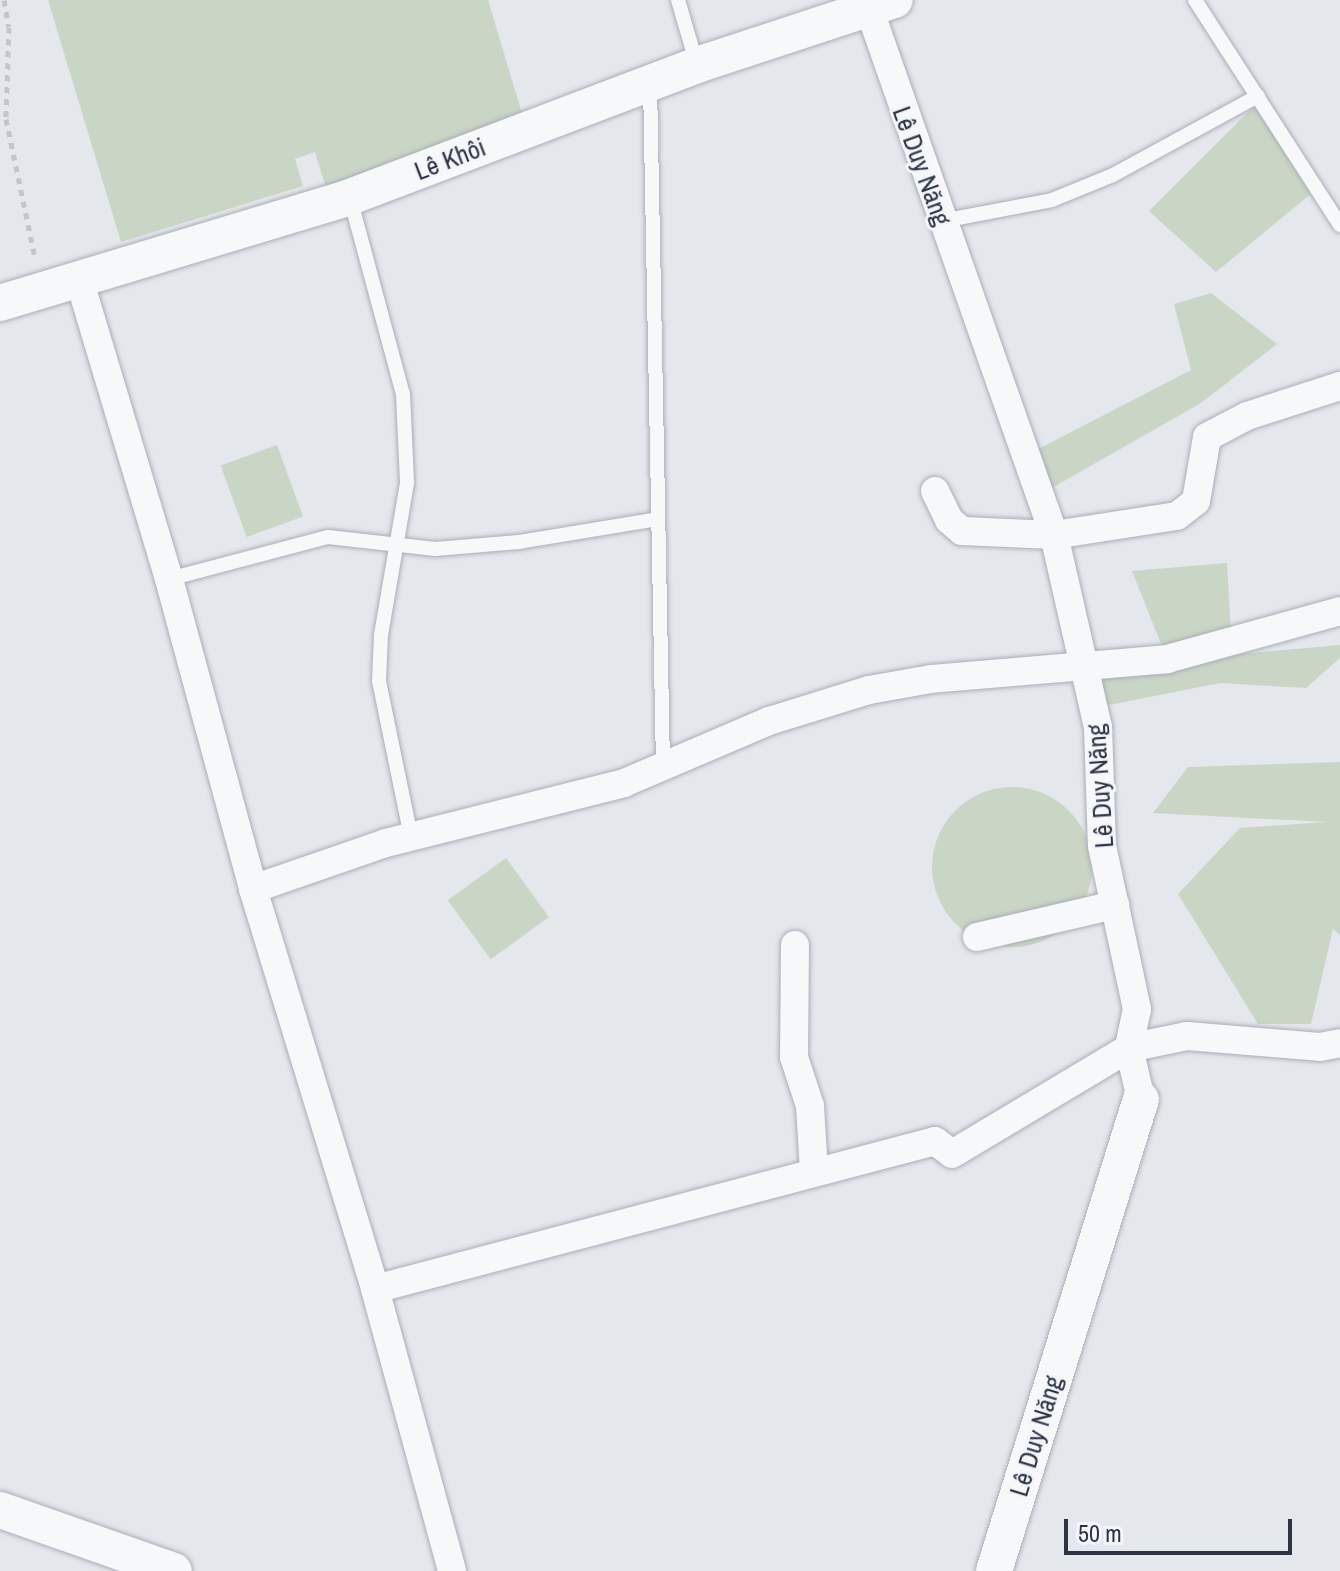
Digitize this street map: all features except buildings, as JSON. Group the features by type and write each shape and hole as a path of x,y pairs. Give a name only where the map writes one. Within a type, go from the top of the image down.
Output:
{"street":[{"name":"Lê Khôi","path":"0,303 350,197 697,65 875,3"},
{"name":"Lê Duy Năng","path":"875,3 942,221 1054,535 1098,727 1102,846 1137,1009 1129,1048 1141,1099 994,1571"},
{"path":"79,279 169,579 253,889 375,1289 452,1571"},
{"path":"935,491 949,520 962,531 1054,535 1177,516 1196,501 1207,437 1247,416 1340,386"},
{"path":"253,889 411,837 624,783 769,721 869,690 1167,659 1340,611"},
{"path":"977,937 1115,905"},
{"path":"795,945 794,1057 810,1106 814,1172"},
{"path":"375,1289 935,1141 952,1154 1129,1048 1187,1036 1320,1047 1340,1043"},
{"path":"0,1510 174,1571"}],"lane":[{"path":"678,0 697,65"},
{"path":"1195,0 1340,225"},
{"path":"650,83 663,768"},
{"path":"942,221 1052,200 1113,175 1258,96"},
{"path":"350,197 403,394 407,483 379,681 411,837"},
{"path":"169,579 328,537 397,542 435,549 505,543 658,519"}],"path":[{"path":"4,0 9,27 6,119 41,290"}],"green space":[{"path":"48,0 488,0 527,130 327,191 315,152 295,159 303,186 121,242"},
{"path":"1254,106 1317,189 1216,272 1149,211"},
{"path":"1211,293 1277,344 1201,403 1036,497 1015,461 1191,370 1174,304"},
{"path":"277,445 303,516 247,537 221,466"},
{"path":"1227,563 1231,636 1167,659 1132,571"},
{"path":"1340,645 1340,658 1306,688 1220,683 1099,707 1089,667"},
{"path":"1340,762 1340,935 1333,929 1311,1024 1258,1024 1178,894 1240,828 1327,822 1153,813 1188,767"},
{"path":"1012,787 1043,793 1069,810 1086,836 1092,867 1086,898 1069,924 1043,941 1012,947 981,941 955,924 938,898 932,867 938,836 955,810 981,793"},
{"path":"506,858 549,917 491,959 448,900"}]}
